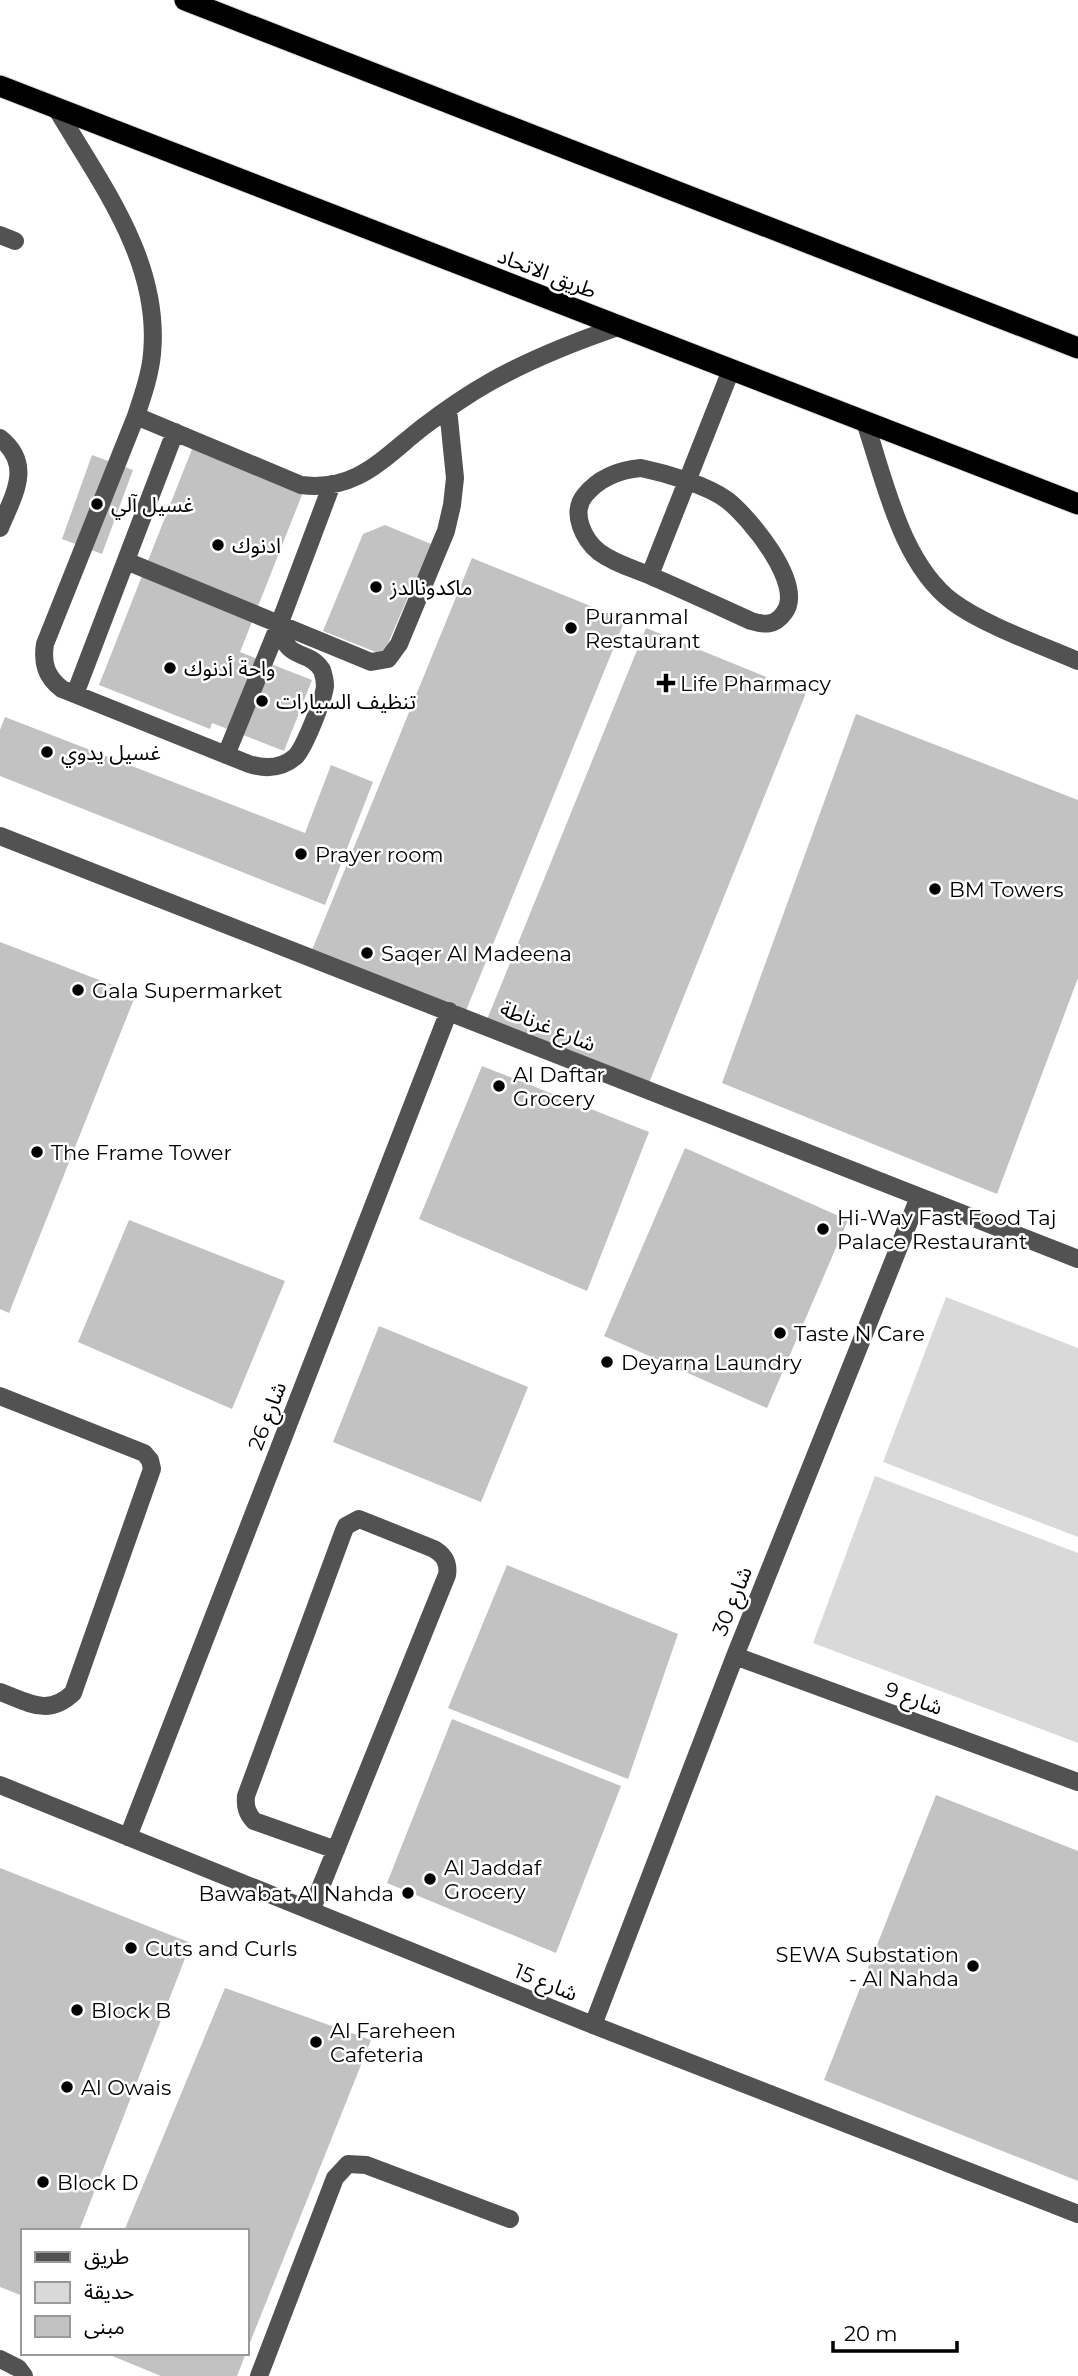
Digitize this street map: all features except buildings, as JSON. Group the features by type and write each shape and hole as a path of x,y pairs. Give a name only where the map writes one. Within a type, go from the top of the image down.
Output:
{"highway":[{"path":"185,0 1078,348"},
{"name":"طريق الاتحاد","path":"0,86 1078,504"}],"street":[{"path":"56,108 125,225 138,255 152,320 152,353 147,385 136,416 45,644 44,665 48,674 62,689 226,755 260,767 272,768 295,757 303,748 325,686 322,671 311,660 291,650 282,640 279,625"},
{"path":"136,416 301,485 332,484 357,478 372,470 448,409 488,383 530,361 618,327"},
{"path":"650,575 731,370"},
{"path":"126,561 372,662 388,659 394,652 446,530 452,505 454,478 448,409"},
{"path":"865,422 903,534 915,560 932,583 953,602 977,616 1078,661"},
{"path":"75,694 175,432"},
{"path":"0,438 10,446 19,469 19,481 0,528"},
{"path":"629,469 656,471 686,482 726,499 748,520 781,569 789,590 789,608 781,618 763,625 751,621 610,559 588,541 580,525 582,499 602,479 629,469"},
{"path":"226,755 332,484"},
{"name":"شارع غرناطة","path":"0,836 1078,1259"},
{"name":"شارع 26","path":"128,1837 449,1011"},
{"name":"شارع 30","path":"593,2025 734,1656 919,1197"},
{"path":"0,1396 144,1453 150,1460 152,1469 73,1693 63,1702 38,1706 0,1692"},
{"path":"311,1911 336,1850 447,1575 449,1567 434,1549 359,1519 346,1526 343,1533 246,1796 245,1806 254,1821 336,1850"},
{"name":"شارع 9","path":"734,1656 1078,1782"},
{"name":"شارع 15","path":"0,1785 593,2025 1078,2214"},
{"path":"260,2376 335,2178 348,2164 366,2165 510,2219"},
{"path":"0,2359 18,2368 24,2376"}],"green space":[{"path":"946,1297 1078,1348 1078,1537 883,1462"},
{"path":"875,1476 1078,1553 1078,1743 813,1643"}],"place":[{"name":"غسيل آلي","path":"97,504"},
{"name":"ادنوك","path":"218,545"},
{"name":"ماكدونالدز","path":"376,587"},
{"name":"Puranmal Restaurant","path":"571,628"},
{"name":"واحة أدنوك","path":"170,668"},
{"name":"Life Pharmacy","path":"666,683"},
{"name":"تنظيف السيارات","path":"262,701"},
{"name":"غسيل يدوي","path":"47,752"},
{"name":"Prayer room","path":"301,854"},
{"name":"BM Towers","path":"935,889"},
{"name":"Saqer Al Madeena","path":"367,953"},
{"name":"Gala Supermarket","path":"78,990"},
{"name":"Al Daftar Grocery","path":"499,1086"},
{"name":"The Frame Tower","path":"37,1152"},
{"name":"Hi-Way Fast Food Taj Palace Restaurant","path":"823,1229"},
{"name":"Taste N Care","path":"780,1333"},
{"name":"Deyarna Laundry","path":"607,1362"},
{"name":"Al Jaddaf Grocery","path":"430,1879"},
{"name":"Bawabat Al Nahda","path":"408,1893"},
{"name":"Cuts and Curls","path":"131,1948"},
{"name":"SEWA Substation - Al Nahda","path":"973,1966"},
{"name":"Block B","path":"77,2010"},
{"name":"Al Fareheen Cafeteria","path":"316,2042"},
{"name":"Al Owais","path":"67,2087"},
{"name":"Block D","path":"43,2182"}]}
